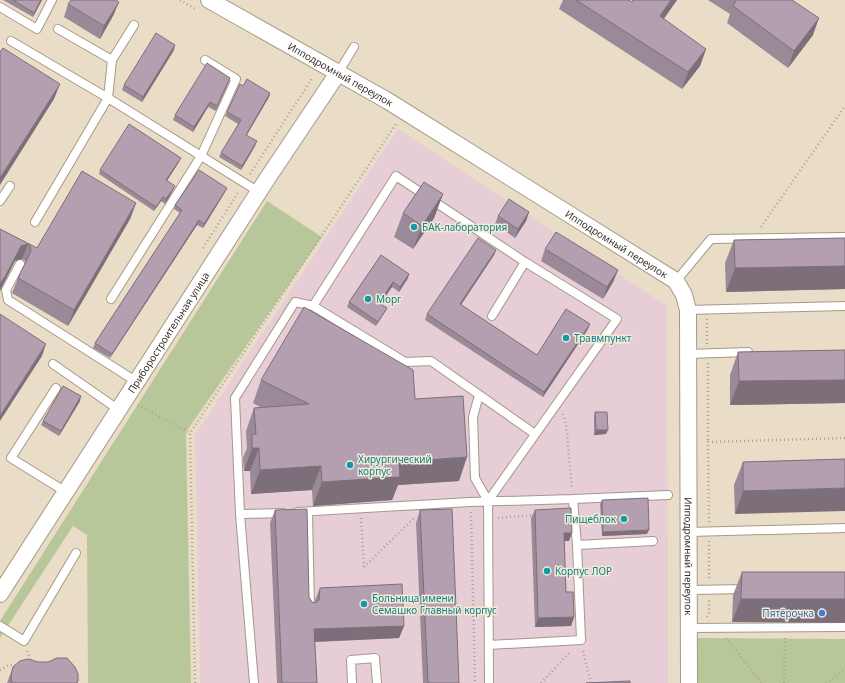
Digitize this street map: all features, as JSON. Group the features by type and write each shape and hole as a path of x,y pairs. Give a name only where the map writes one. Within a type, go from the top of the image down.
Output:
{"street":[{"name":"Ипподромный переулок","path":"209,0 338,72 411,115 676,281 684,295 688,310 690,590 696,628 689,683"},
{"name":"Приборостроительная улица","path":"2,587 123,405 259,192 338,72"}],"lane":[{"path":"0,7 37,29 52,0"},
{"path":"35,222 108,98 112,60 134,25"},
{"path":"58,29 112,60"},
{"path":"11,41 108,98 259,192"},
{"path":"338,72 354,47"},
{"path":"111,299 201,156 236,79 205,60"},
{"path":"313,306 396,176 525,262 617,319 488,501"},
{"path":"0,201 10,186"},
{"path":"676,281 711,239 845,237"},
{"path":"492,316 525,262"},
{"path":"20,264 6,290 8,300 137,382"},
{"path":"254,683 240,514 235,398 295,302 313,306 405,362 432,361 535,434"},
{"path":"688,310 845,306"},
{"path":"688,354 758,352"},
{"path":"53,364 123,405"},
{"path":"56,388 12,458 66,492"},
{"path":"479,395 473,418 475,478 488,501 489,683"},
{"path":"240,514 308,512 488,501 668,495"},
{"path":"489,645 581,640 577,546 573,499"},
{"path":"308,512 310,610"},
{"path":"689,532 845,528"},
{"path":"577,546 653,541"},
{"path":"0,626 24,641 76,552"},
{"path":"690,590 757,589"},
{"path":"696,628 845,628"},
{"path":"352,683 351,660 375,658 377,683"}],"path":[{"path":"753,238 845,106"},
{"path":"559,402 566,424 573,499"},
{"path":"123,405 190,433"},
{"path":"696,628 709,613 708,442 845,438"},
{"path":"470,502 475,683"},
{"path":"361,509 364,567 426,505"},
{"path":"488,518 543,515"},
{"path":"718,628 762,683"},
{"path":"784,683 785,628"},
{"path":"541,683 581,640"},
{"path":"581,640 591,683"},
{"path":"0,670 9,665 32,664"},
{"path":"826,683 845,670"},
{"path":"77,674 79,683"}],"shaded area":[{"path":"398,129 667,306 668,683 200,683 195,435"}],"green space":[{"path":"267,201 322,237 186,432 191,683 88,683 87,535 73,526 0,638 0,621"},
{"path":"696,638 845,639 845,683 697,683"}],"building":[{"path":"13,0 41,0 34,13"},
{"path":"71,0 116,0 119,2 104,26 68,4"},
{"path":"576,0 629,0 632,2 633,0 671,0 660,16 706,49 688,72"},
{"path":"736,0 792,0 819,18 794,51 733,6"},
{"path":"156,33 175,45 143,97 124,85"},
{"path":"3,48 60,84 0,178 0,52"},
{"path":"207,63 230,78 217,106 210,102 194,127 175,115"},
{"path":"247,79 270,93 246,135 257,141 242,166 221,153 241,120 227,112 240,84 243,86"},
{"path":"129,124 181,158 166,180 175,186 166,199 163,197 156,207 100,170"},
{"path":"199,170 227,188 204,224 199,220 112,354 95,343 182,210 175,205"},
{"path":"82,171 136,203 74,310 18,278 31,251 28,244 21,246 0,284 0,229 37,248"},
{"path":"424,182 443,194 422,226 403,213"},
{"path":"509,199 529,212 518,229 498,216"},
{"path":"556,232 618,270 607,287 545,249"},
{"path":"478,238 496,250 460,304 537,355 566,309 590,324 544,392 427,314"},
{"path":"845,238 845,266 735,268 734,240"},
{"name":"Морг","path":"381,255 409,274 400,287 393,282 379,303 387,308 378,322 349,302"},
{"path":"304,307 413,370 415,399 463,396 467,457 399,462 400,477 322,482 321,466 260,470 259,448 252,448 252,434 256,434 254,408 309,404 261,380"},
{"path":"0,314 46,344 0,416"},
{"path":"845,350 845,380 739,381 738,352"},
{"path":"63,386 81,396 61,431 43,421"},
{"path":"595,412 607,412 608,430 596,430"},
{"path":"845,459 845,488 743,491 743,462"},
{"name":"Пищеблок","path":"648,498 649,530 603,532 602,500"},
{"name":"Корпус ЛОР","path":"571,508 572,533 564,533 566,592 573,592 574,617 538,618 535,510"},
{"path":"307,509 309,597 312,602 315,603 319,600 320,588 402,584 404,626 314,629 317,683 282,683 275,510"},
{"path":"452,509 459,683 428,683 420,510"},
{"path":"742,572 845,572 845,599 741,599"},
{"path":"57,658 67,658 75,667 78,674 77,683 12,683 11,676 13,667 20,661 28,659 38,662 48,662"},
{"path":"630,681 630,683 586,683"}],"place":[{"name":"БАК-лаборатория","path":"414,227"},
{"name":"Морг","path":"368,299"},
{"name":"Травмпункт","path":"566,338"},
{"name":"Хирургический корпус","path":"350,465"},
{"name":"Пищеблок","path":"624,519"},
{"name":"Корпус ЛОР","path":"547,571"},
{"name":"Больница имени Семашко Главный корпус","path":"364,604"},
{"name":"Пятёрочка","path":"822,613"}]}
